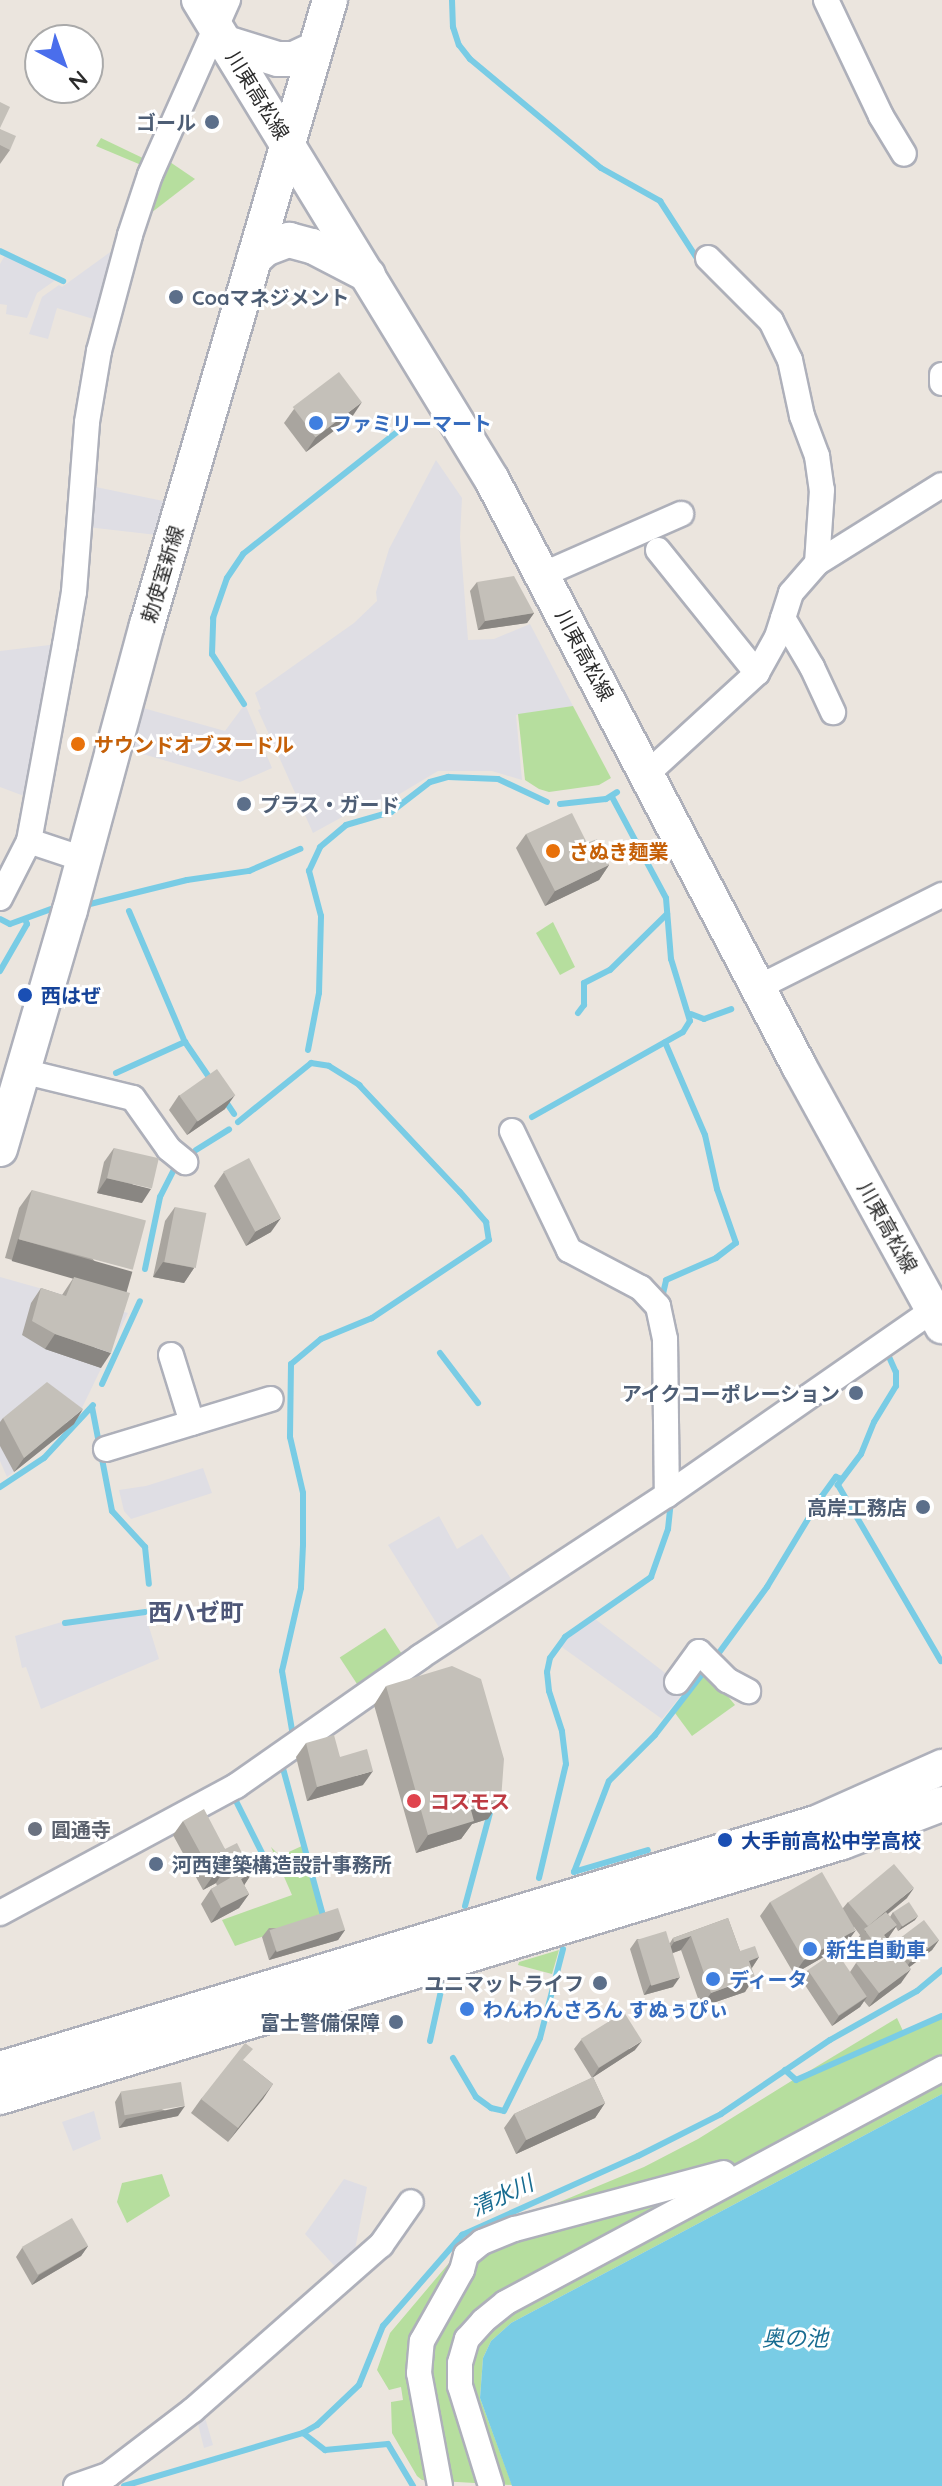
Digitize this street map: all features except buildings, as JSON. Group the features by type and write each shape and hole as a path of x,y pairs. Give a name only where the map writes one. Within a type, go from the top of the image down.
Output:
{"main road":[{"name":"勅使室新線","path":"0,1149 71,908 147,625 330,0"},
{"path":"217,17 278,59 294,59 315,49"},
{"name":"川東高松線","path":"217,17 287,141 492,480 759,987 939,1313"},
{"path":"254,259 265,249 289,240 312,246 369,276"},
{"path":"0,2069 816,1823 866,1804 942,1767"},
{"path":"0,2097 813,1851 892,1825 942,1804"}],"street":[{"path":"826,0 881,116 904,154"},
{"path":"0,898 29,841 74,592 87,422 99,351 130,235 150,175 217,17"},
{"path":"708,258 771,321 790,360 802,416 817,456 822,490 817,563"},
{"path":"942,375 942,383"},
{"path":"648,773 757,673 783,618 791,593 817,563 942,485"},
{"path":"542,575 681,514"},
{"path":"658,550 757,673"},
{"path":"783,618 812,667 833,712"},
{"path":"29,841 83,859"},
{"path":"759,987 942,895"},
{"path":"22,1071 133,1098 169,1149 185,1162"},
{"path":"512,1131 569,1250 641,1288 658,1306 665,1339 667,1495"},
{"path":"4,1902 236,1786 420,1657 939,1313"},
{"path":"168,1371 192,1423"},
{"path":"106,1449 192,1423 232,1400 271,1399"},
{"path":"677,1682 699,1652 727,1680 748,1691"},
{"path":"491,2486 460,2386 460,2363 467,2339 505,2303 761,2163 942,2069"},
{"path":"440,2486 419,2373 422,2341 462,2270 466,2255 482,2242 527,2225 761,2163"},
{"path":"76,2486 108,2475 193,2410 381,2245 411,2202"}],"shaded area":[{"path":"120,245 100,321 57,308 48,339 29,334 42,297 59,285 62,287"},
{"path":"5,255 57,279 37,293 27,318 6,314 7,305 0,304 0,264"},
{"path":"436,460 462,498 460,537 468,640 494,639 530,624 573,706 516,715 522,780 492,771 438,771 398,795 344,816 313,833 258,710 261,709 255,693 354,623 377,601 376,592 389,549"},
{"path":"91,486 168,502 157,535 87,527"},
{"path":"58,644 32,799 0,787 0,651"},
{"path":"245,704 272,768 240,782 132,751 143,708 225,731"},
{"path":"0,1277 128,1313 80,1412 59,1436 7,1477 0,1461"},
{"path":"203,1468 212,1493 131,1519 124,1511 119,1490 146,1486"},
{"path":"439,1516 457,1549 482,1534 513,1582 440,1629 388,1545"},
{"path":"145,1614 159,1659 41,1709 26,1667 22,1668 15,1636 65,1621 66,1624 88,1618"},
{"path":"595,1619 686,1689 662,1719 559,1645"},
{"path":"94,2111 101,2139 73,2151 62,2122"},
{"path":"344,2179 367,2187 353,2260 340,2272 305,2234"},
{"path":"204,2414 213,2445 204,2448 196,2416"}],"green space":[{"path":"101,138 149,161 146,167 96,146"},
{"path":"167,160 195,179 138,223"},
{"path":"573,706 611,778 599,785 549,792 539,789 525,780 518,714"},
{"path":"553,922 575,967 560,975 536,933"},
{"path":"385,1628 403,1656 358,1685 340,1657"},
{"path":"707,1671 735,1705 692,1736 675,1713"},
{"path":"304,1845 323,1916 235,1946 222,1920 292,1895 271,1847 280,1856"},
{"path":"559,1950 552,1974 518,1965 519,1962"},
{"path":"942,2017 942,2094 511,2323 491,2341 483,2358 480,2398 512,2485 422,2480 417,2476 392,2433 391,2402 403,2400 401,2387 389,2390 377,2370 390,2333 455,2256 533,2213 644,2167 698,2139 793,2080"},
{"path":"897,2018 903,2031 796,2079"},
{"path":"162,2174 170,2196 127,2223 117,2202 122,2183"}],"water":[{"name":"奥の池","path":"942,2094 942,2486 512,2486 480,2398 483,2358 491,2341 511,2323"}],"waterway":[{"path":"452,0 453,27 459,45 470,59 601,168 660,201 700,263"},
{"path":"0,251 63,281"},
{"path":"244,704 212,654 213,618 227,578 243,554 406,425"},
{"path":"308,1050 319,993 321,916 309,871 320,847 346,825 391,812 430,782 448,777 498,779 547,802"},
{"path":"560,804 606,799 617,792"},
{"path":"532,1117 683,1032 690,1021 671,959 666,898 612,797"},
{"path":"86,905 187,880 249,871 300,849"},
{"path":"0,919 10,924 54,908"},
{"path":"129,911 185,1042 211,1080"},
{"path":"578,1013 584,1005 584,983 610,970 667,914"},
{"path":"0,971 27,924 25,919"},
{"path":"691,1014 704,1019 731,1009"},
{"path":"116,1073 185,1042"},
{"path":"662,1298 666,1280 716,1258 736,1243 717,1189 705,1135 665,1042"},
{"path":"238,1122 311,1063 329,1066 359,1085 460,1192 486,1222 489,1240 372,1318 321,1339 291,1364 290,1437 303,1493 301,1588 282,1671 293,1736"},
{"path":"224,1099 234,1114"},
{"path":"196,1150 229,1129"},
{"path":"145,1269 160,1197 178,1162"},
{"path":"102,1384 140,1301"},
{"path":"886,1350 896,1372 896,1386 874,1422 861,1454 838,1485 941,1661"},
{"path":"440,1353 478,1403"},
{"path":"0,1487 44,1458 93,1405"},
{"path":"92,1407 112,1511 145,1547 149,1584"},
{"path":"713,1661 767,1587 822,1496 836,1477 842,1479"},
{"path":"539,1878 566,1764 562,1731 549,1691 547,1672 550,1658 565,1637 651,1577 668,1529 671,1502"},
{"path":"65,1623 145,1612"},
{"path":"574,1872 609,1781 655,1735 706,1669"},
{"path":"281,1761 323,1916"},
{"path":"233,1795 265,1859"},
{"path":"465,1906 491,1809"},
{"path":"574,1872 648,1850"},
{"path":"453,2058 476,2097 491,2108 504,2111 540,2038 563,1949"},
{"name":"清水川","path":"124,2486 303,2433 317,2425 359,2385 383,2326 462,2235 638,2156 721,2114 830,2040 917,1991 942,1970"},
{"path":"430,2041 442,1986"},
{"path":"785,2070 796,2080 942,2016"},
{"path":"303,2433 325,2450 388,2444 413,2486"}],"place":[{"name":"ゴール","path":"212,122"},
{"name":"Coaマネジメント","path":"176,297"},
{"name":"ファミリーマート","path":"316,423"},
{"name":"サウンドオブヌードル","path":"78,744"},
{"name":"プラス・ガード","path":"244,804"},
{"name":"さぬき麺業","path":"553,851"},
{"name":"西はぜ","path":"25,995"},
{"name":"アイクコーポレーション","path":"856,1393"},
{"name":"高岸工務店","path":"923,1507"},
{"name":"コスモス","path":"414,1801"},
{"name":"圓通寺","path":"35,1829"},
{"name":"大手前高松中学高校","path":"725,1840"},
{"name":"河西建築構造設計事務所","path":"156,1864"},
{"name":"新生自動車","path":"810,1949"},
{"name":"ディータ","path":"713,1979"},
{"name":"ユニマットライフ","path":"600,1983"},
{"name":"わんわんさろん すぬぅぴぃ","path":"467,2009"},
{"name":"富士警備保障","path":"396,2022"}],"district":[{"name":"西ハゼ町","path":"196,1613"}]}
